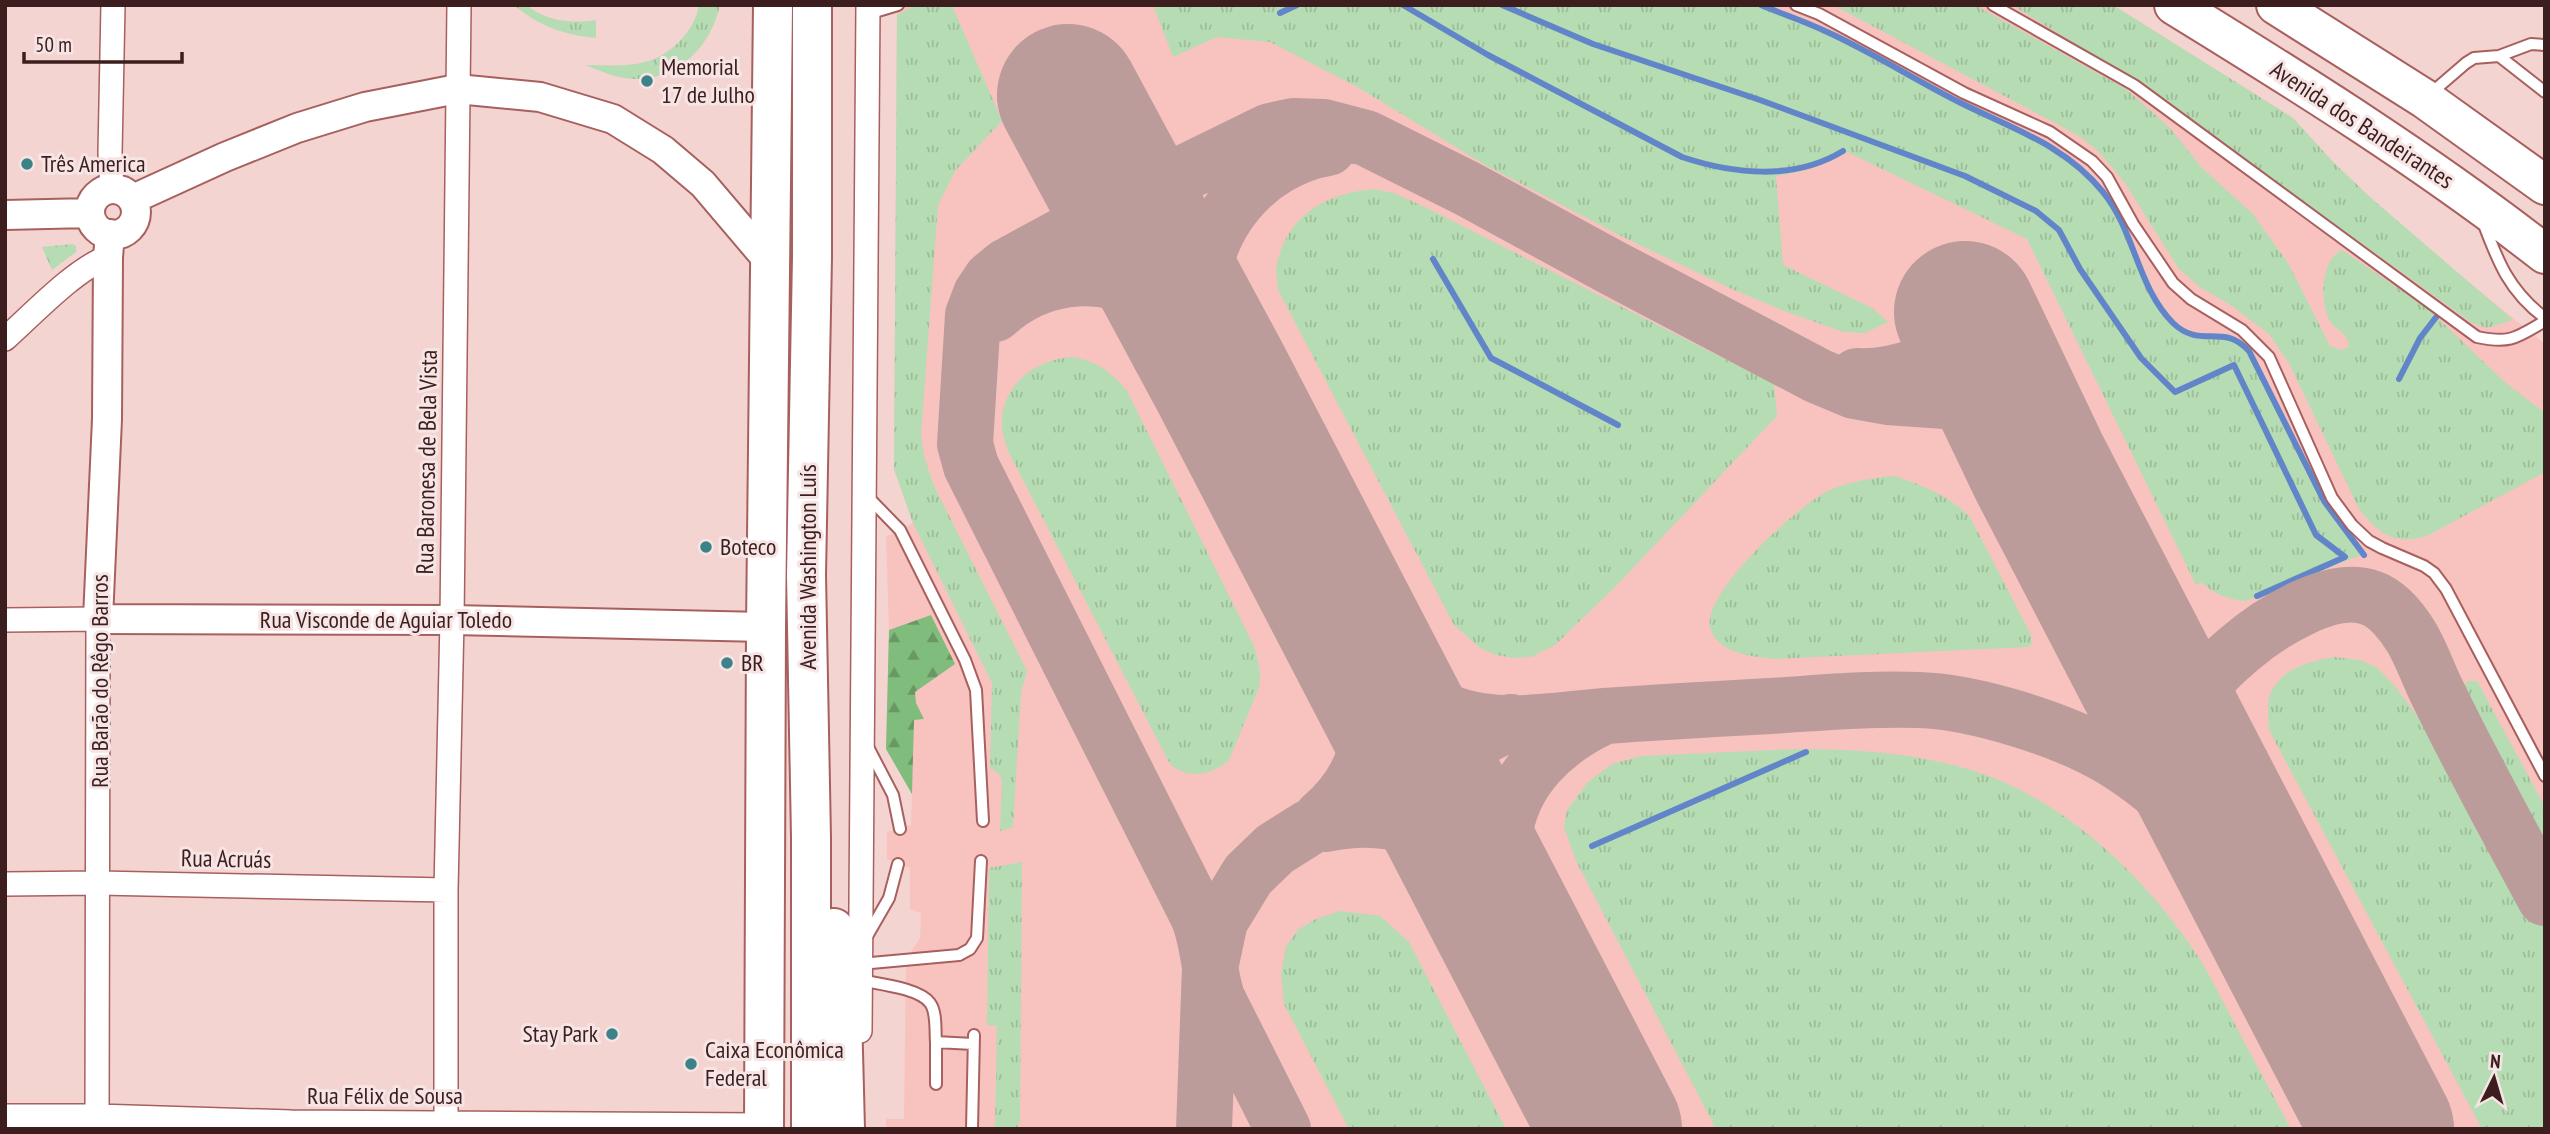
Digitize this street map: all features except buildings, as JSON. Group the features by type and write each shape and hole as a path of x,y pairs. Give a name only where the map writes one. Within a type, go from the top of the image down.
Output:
{"highway":[{"name":"Avenida Washington Luís","path":"764,1127 773,5"},
{"name":"Avenida Washington Luís","path":"811,1129 811,837 806,575 812,257 812,5"},
{"name":"Avenida dos Bandeirantes","path":"2174,5 2296,80 2475,200 2545,254"},
{"path":"2276,5 2425,99 2545,186"},
{"path":"811,837 821,852 828,871 842,1013 845,1129"}],"street":[{"path":"5,339 97,261 133,223 136,213 122,194 110,153 113,5"},
{"name":"Rua Baronesa de Bela Vista","path":"446,1126 446,890 459,5"},
{"path":"859,1129 868,10"},
{"path":"109,246 91,219 90,213 96,196 122,194 297,128 365,107 457,89 540,97 613,119 663,150 703,184 771,264"},
{"path":"5,215 90,213"},
{"name":"Rua Barão do Rêgo Barros","path":"97,1122 98,619 107,419 109,246"},
{"name":"Rua Visconde de Aguiar Toledo","path":"5,620 452,620 766,627"},
{"name":"Rua Acruás","path":"5,884 99,883 446,890"},
{"name":"Rua Félix de Sousa","path":"5,1116 97,1122 764,1127"}],"lane":[{"path":"868,10 898,5"},
{"path":"1796,5 1819,14 1964,93 2050,132 2092,161 2108,177 2133,224 2173,283 2191,299 2242,330 2269,358 2332,498 2352,525 2369,541 2424,566 2434,573 2446,589 2545,776"},
{"path":"1993,5 2134,85 2477,337 2500,342 2511,339 2545,319 2530,307 2501,270 2475,200"},
{"path":"2425,99 2474,58 2499,56 2531,44 2545,45"},
{"path":"2499,56 2545,92"},
{"path":"864,494 900,530 965,660 976,690 983,821"},
{"path":"862,737 889,788 900,828"},
{"path":"860,963 959,955 970,949 977,939 981,861"},
{"path":"860,963 889,898 898,863"},
{"path":"860,963 931,1003 936,1042 936,1084"},
{"path":"936,1042 974,1040 972,1129"}],"shaded area":[{"path":"897,5 2113,5 2293,118 2371,198 2444,262 2545,344 2545,1129 886,1129 886,1119 904,1119 906,959 920,938 921,913 910,909 910,868 887,859 887,832 911,825 912,794 886,749 889,630 886,537 913,523 894,469"}],"green space":[{"path":"526,5 542,15 559,20 596,20 596,38 573,35 552,28 515,6"},
{"path":"699,5 720,5 709,35 690,58 677,68 648,78 632,79 614,76 585,65 630,65 654,59 672,48 687,33 697,15"},
{"path":"916,5 952,5 1002,121 955,171 938,205 921,434 924,456 934,486 1027,671 1021,693 1013,827 1000,831 1002,780 998,773 990,768 992,683 913,523 894,469 897,15"},
{"path":"1153,5 1756,5 1825,32 2054,152 2087,178 2112,209 2150,294 2172,324 2194,336 2231,338 2247,352 2323,501 2361,555 2246,601 2222,596 2201,582 2196,585 2027,239 1847,152 1812,168 1776,176 1783,265 1872,308 1888,322 1865,333 1844,332 1784,311 1625,238 1487,166 1359,88 1270,42 1217,37 1173,57"},
{"path":"1833,5 1975,5 2126,89 2169,127 2202,168 2253,214 2288,263 2330,346 2341,350 2349,347 2345,335 2330,321 2326,313 2323,292 2330,262 2342,250 2427,308 2506,383 2545,413 2545,472 2427,536 2415,539 2396,538 2379,530 2358,507 2289,363 2269,334 2232,306 2200,287 2179,269 2125,183 2101,154 2082,138 2059,125"},
{"path":"2012,5 2113,5 2293,118 2371,198 2513,320 2487,328 2472,323 2136,81"},
{"path":"1374,189 1394,193 1427,208 1774,384 1777,416 1614,588 1555,645 1531,657 1496,655 1480,648 1454,625 1278,290 1276,273 1282,246 1300,219 1326,201 1357,191"},
{"path":"72,244 76,246 76,252 52,270 42,247"},
{"path":"1071,357 1102,367 1126,389 1253,644 1260,673 1258,690 1229,760 1208,772 1192,774 1170,764 1008,451 1002,429 1006,400 1012,389 1032,370 1057,359"},
{"path":"1894,476 1935,492 1970,517 2030,633 2032,643 2028,647 1774,659 1736,652 1720,643 1710,627 1712,612 1721,593 1754,552 1795,514 1826,492 1859,481"},
{"path":"931,615 955,664 915,692 916,703 924,719 914,720 912,794 886,749 889,630"},
{"path":"2335,657 2360,660 2376,667 2394,685 2460,773 2545,929 2545,1129 2482,1129 2269,730 2269,698 2279,680 2305,664"},
{"path":"2468,681 2477,681 2545,807 2545,848 2534,844 2458,703 2460,689"},
{"path":"1797,749 1885,753 1971,770 2038,800 2099,843 2153,897 2197,955 2291,1129 1716,1129 1576,861 1564,827 1567,810 1587,783 1612,764 1641,756"},
{"path":"1022,862 1020,1120 1017,1129 995,1129 997,1026 987,1025 989,868"},
{"path":"1341,911 1380,916 1409,942 1506,1129 1349,1129 1284,1004 1281,974 1286,946 1299,929 1316,919"}],"waterway":[{"path":"1280,13 1297,5"},
{"path":"1403,5 1488,55 1682,157 1722,167 1763,172 1804,167 1843,151"},
{"path":"1502,5 1593,44 1760,100 1965,176 2036,211 2059,230 2080,269 2141,358 2175,392 2234,365 2316,535 2345,557 2257,596"},
{"path":"1761,5 1842,39 2037,140 2055,150 2088,176 2114,207 2151,293 2173,323 2193,335 2230,338 2249,351 2324,501 2364,555"},
{"path":"1433,259 1491,358 1618,425"},
{"path":"2399,379 2420,338 2437,316"},
{"path":"1592,846 1806,752"}],"taxiway":[{"path":"1283,1129 1217,998 1198,916 971,466 965,444 973,315 981,294 991,279 1007,266 1125,202 1270,131 1293,126 1324,127 1366,138 1468,189 1818,376 1854,391 1888,397 1945,401 1969,407 2006,431 2039,467"},
{"path":"1220,377 1206,329 1202,299 1204,272 1222,223 1237,201 1256,182 1302,155 1328,148"},
{"path":"995,314 1028,291 1047,284 1087,278 1126,285 1145,294 1196,333"},
{"path":"1857,376 1874,376 1905,370 1977,337"},
{"path":"2201,778 2196,755 2196,718 2201,695 2216,670 2266,629 2301,609 2338,596 2371,598 2394,615 2412,638 2464,747 2545,898"},
{"path":"1349,625 1374,659 1389,674 1404,688 1439,709 1496,723 1605,716 1586,725 1552,749 1525,780 1515,798 1508,818 1503,849 1503,920"},
{"path":"1322,817 1353,781 1368,742 1370,700 1364,653"},
{"path":"1605,716 1844,701 1919,700 1966,706 2018,719 2091,747 2134,773 2196,826 2268,907"},
{"path":"1204,1129 1210,968 1220,921 1248,875 1275,849 1310,827 1511,722"},
{"path":"1326,824 1373,820 1420,830 1447,846 1487,891"}],"runway":[{"path":"1068,95 1220,377 1611,1129"},
{"path":"1965,312 2039,467 2383,1129"}],"place":[{"name":"Memorial 17 de Julho","path":"647,81"},
{"name":"Três America","path":"27,164"},
{"name":"Boteco","path":"706,547"},
{"name":"BR","path":"727,663"},
{"name":"Stay Park","path":"612,1034"},
{"name":"Caixa Econômica Federal","path":"691,1064"}]}
